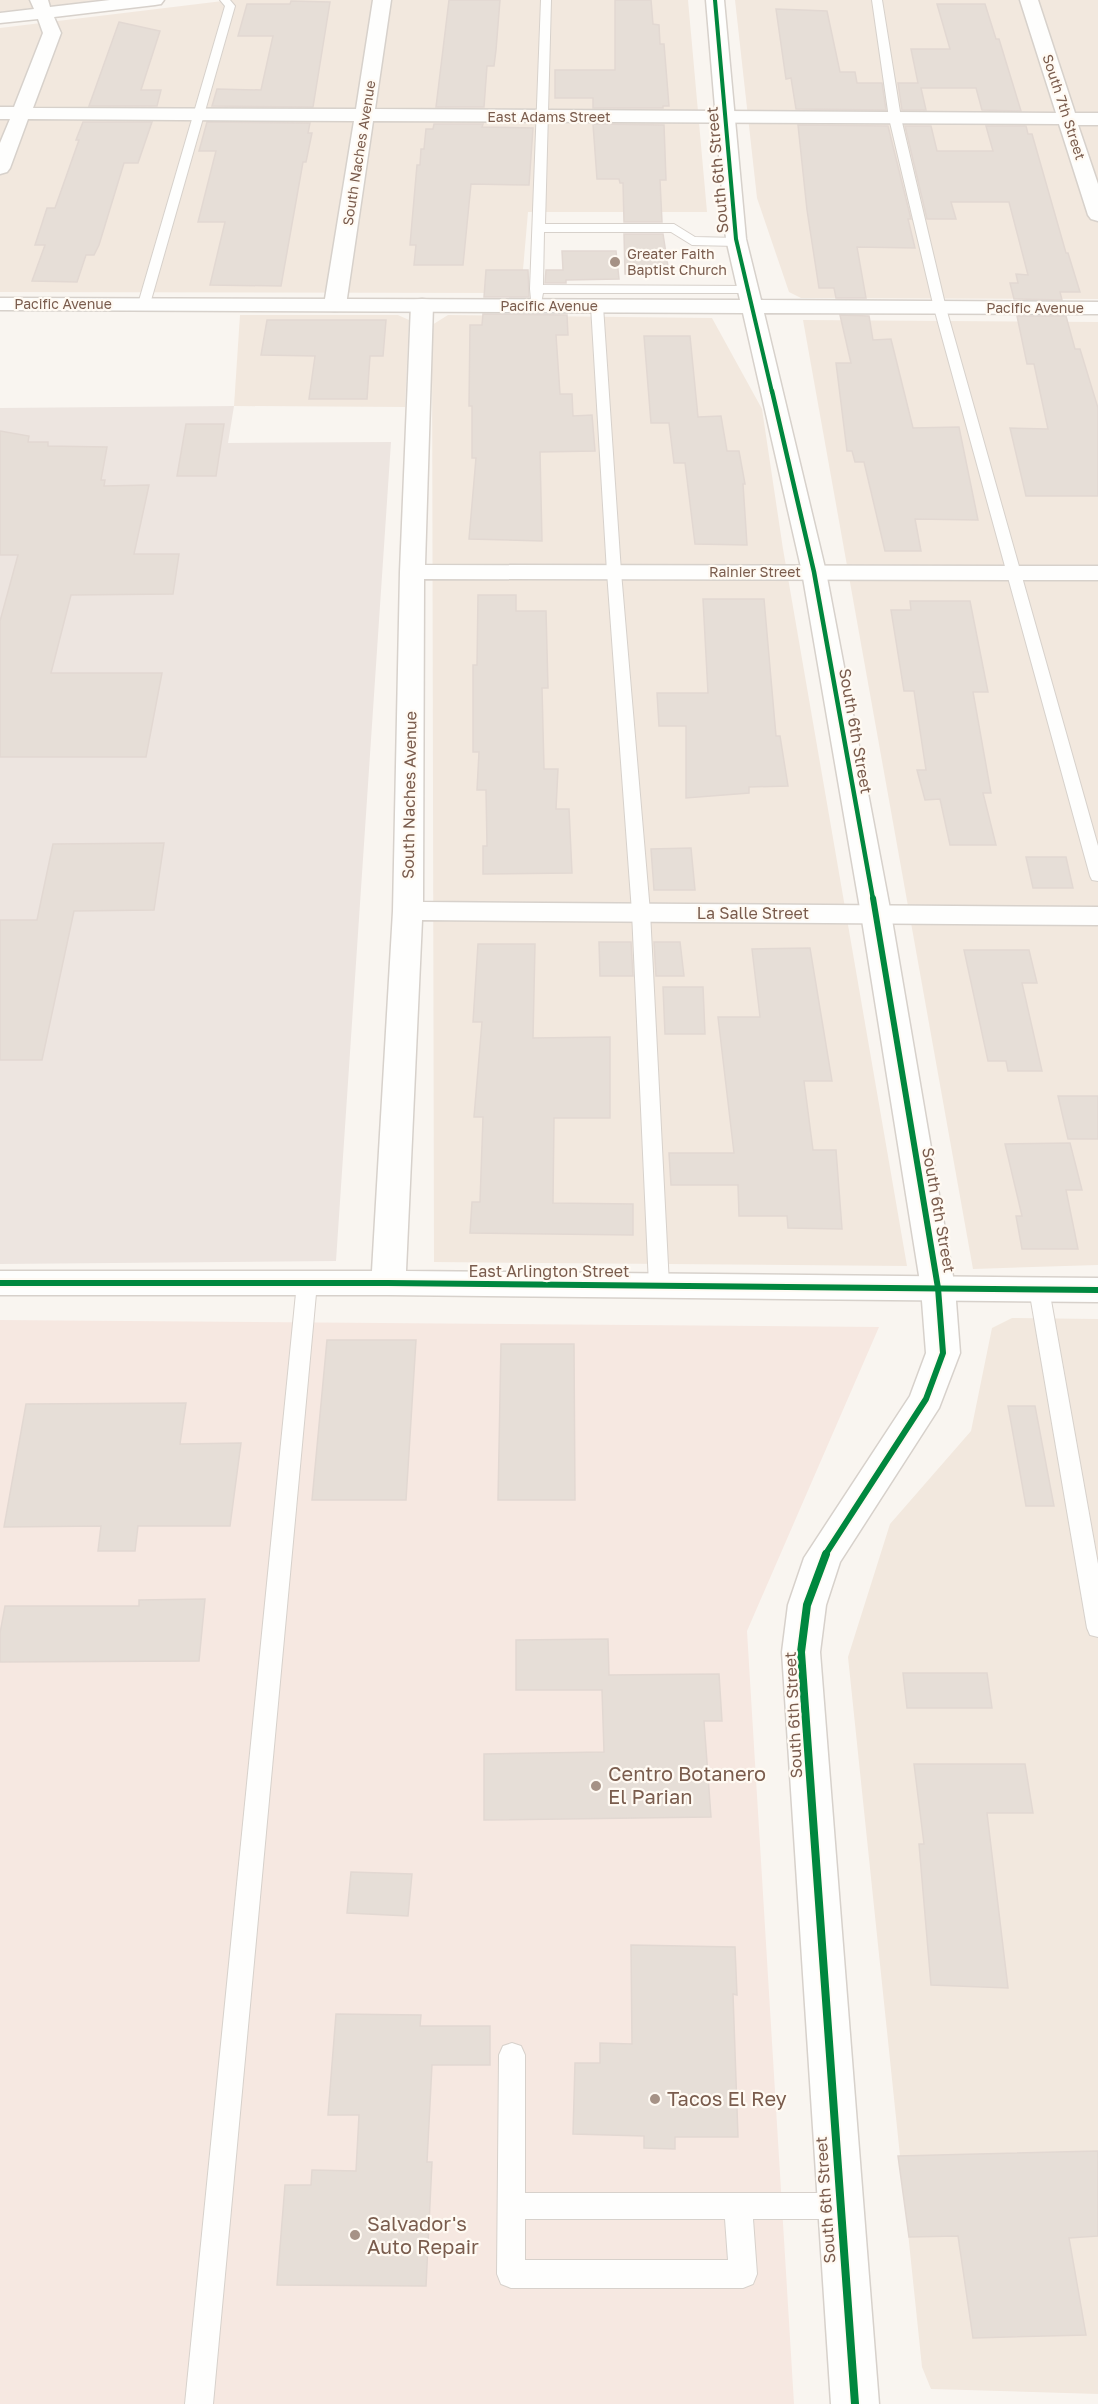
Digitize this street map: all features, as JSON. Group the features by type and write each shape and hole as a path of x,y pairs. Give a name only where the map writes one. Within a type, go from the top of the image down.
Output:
{"street":[{"path":"0,18 42,6 155,0"},
{"name":"South Naches Avenue","path":"335,305 382,0"},
{"name":"South 6th Street","path":"715,0 737,242 814,572 876,914 938,1288 944,1353 926,1399 823,1558 807,1605 801,1652 855,2404"},
{"name":"South 7th Street","path":"1029,0 1098,215"},
{"path":"0,168 52,33 42,6"},
{"name":"East Adams Street","path":"0,114 1098,119"},
{"name":"Pacific Avenue","path":"0,304 422,305 536,298 597,306 751,298 940,308 1098,308"},
{"name":"South Naches Avenue","path":"388,1283 408,911 412,572 422,305"},
{"name":"Rainier Street","path":"412,572 1098,573"},
{"name":"La Salle Street","path":"408,911 1098,916"},
{"name":"East Arlington Street","path":"0,1283 388,1283 1098,1290"}],"lane":[{"path":"144,304 230,6 225,0"},
{"path":"546,0 536,298 751,298"},
{"path":"877,0 895,118 940,308 1098,876"},
{"path":"538,228 674,228 692,241 737,242"},
{"path":"597,306 614,572 641,912 659,1286"},
{"path":"199,2404 307,1283"},
{"path":"1039,1289 1098,1628"},
{"path":"512,2055 511,2274 743,2274 738,2206"},
{"path":"511,2206 839,2206"}],"shaded area":[{"path":"0,0 100,0 0,12"},
{"path":"231,0 688,0 707,212 528,212 521,293 0,292 0,28"},
{"path":"735,0 1098,0 1098,299 801,298 789,292 757,198"},
{"path":"240,315 398,315 409,320 405,407 234,406"},
{"path":"448,315 712,318 762,409 783,549 907,1266 434,1262 432,325"},
{"path":"803,320 1098,322 1098,1265 973,1269"},
{"path":"234,406 228,443 391,442 336,1261 0,1264 0,408"},
{"path":"1012,1318 1098,1319 1098,2394 931,2389 922,2367 848,1657 890,1524 971,1431 992,1328"},
{"path":"0,1320 879,1327 747,1631 794,2404 0,2404"}],"building":[{"path":"449,0 500,0 494,66 487,66 484,107 436,107"},
{"path":"615,0 651,0 653,24 659,25 660,44 664,44 669,106 663,106 663,108 593,108 593,98 555,98 555,70 615,70"},
{"path":"291,1 330,2 313,107 212,106 217,89 261,90 273,36 238,36 247,4 290,4"},
{"path":"937,4 985,4 996,39 999,39 1021,111 982,110 976,88 921,88 926,110 902,110 898,83 918,83 911,49 950,49"},
{"path":"776,9 827,11 840,72 855,72 857,83 882,83 886,110 796,109 791,78 786,79"},
{"path":"119,22 160,31 141,90 161,90 157,106 89,106"},
{"path":"83,122 152,122 138,163 124,163 99,245 94,255 86,255 77,282 32,281 45,245 35,245 47,208 55,208"},
{"path":"207,122 310,123 308,133 312,133 306,162 303,162 281,286 210,285 225,222 198,222 216,151 199,151"},
{"path":"434,124 483,124 482,127 533,128 529,185 471,184 463,265 414,265 416,245 410,245 417,165 420,165 421,149 424,149 426,129 433,129"},
{"path":"593,124 664,125 666,180 660,180 662,222 624,222 623,183 620,183 619,179 597,179"},
{"path":"798,125 888,126 911,219 908,219 915,248 857,247 866,298 836,298 834,288 819,288 807,210"},
{"path":"905,126 931,126 937,151 993,151 986,126 1026,126 1028,134 1032,134 1066,253 1068,253 1080,292 1060,292 1062,300 1014,299 1010,283 1018,283 1016,274 1028,275 1009,202 951,202 956,219 927,219"},
{"path":"624,234 663,234 669,273 625,274"},
{"path":"562,251 616,251 619,279 566,280 566,283 545,283 546,270 563,270"},
{"path":"486,270 528,270 529,297 484,297"},
{"path":"483,314 567,315 568,335 556,335 560,394 572,394 573,416 592,415 595,451 540,452 542,541 469,539 476,458 472,458 472,406 469,406 470,325 482,325"},
{"path":"840,315 869,316 873,340 891,339 913,428 959,427 978,520 915,519 921,551 885,551 864,462 855,462 852,451 847,451 836,363 851,363"},
{"path":"1017,316 1066,316 1075,349 1080,349 1098,408 1098,496 1026,496 1010,428 1048,429 1034,364 1027,364"},
{"path":"267,320 386,320 383,356 370,356 367,399 309,399 315,356 261,355"},
{"path":"644,336 690,336 698,417 721,416 727,451 739,451 745,484 743,484 747,545 695,544 685,463 674,463 669,423 651,423"},
{"path":"186,424 224,424 216,476 177,476"},
{"path":"0,431 29,436 28,442 48,442 48,446 107,447 101,480 105,480 104,486 149,485 134,554 179,554 173,594 71,595 51,673 162,673 146,757 0,757 0,621 18,555 0,555"},
{"path":"478,595 516,595 516,611 546,611 548,688 542,688 544,769 558,769 556,809 569,809 572,873 483,874 483,846 487,846 486,790 477,790 479,752 473,752 473,665 477,665"},
{"path":"703,599 764,599 776,736 780,736 788,786 749,787 749,793 686,798 686,726 659,726 657,693 708,693"},
{"path":"910,601 970,601 988,692 973,692 991,793 983,793 996,845 950,845 940,799 925,800 917,770 926,770 914,691 904,691 891,610 911,610"},
{"path":"164,843 154,910 74,911 42,1060 0,1060 0,920 37,920 53,844"},
{"path":"691,848 695,890 654,890 651,849"},
{"path":"1026,857 1066,857 1073,888 1033,888"},
{"path":"599,942 631,942 633,976 600,976"},
{"path":"654,942 680,942 684,976 656,976"},
{"path":"478,944 535,944 533,1038 610,1037 610,1118 554,1118 553,1203 633,1204 633,1235 470,1233 472,1202 480,1202 483,1117 474,1117 482,1022 473,1022"},
{"path":"810,948 832,1081 804,1081 813,1150 836,1150 842,1229 788,1228 787,1216 739,1216 738,1185 671,1185 669,1153 734,1153 718,1017 760,1017 752,949"},
{"path":"964,950 1029,950 1037,983 1022,983 1042,1071 1008,1071 1006,1061 988,1061"},
{"path":"663,987 703,987 705,1034 665,1034"},
{"path":"1058,1096 1098,1096 1098,1139 1068,1139"},
{"path":"1070,1143 1082,1190 1066,1190 1078,1249 1022,1249 1016,1216 1022,1216 1005,1144"},
{"path":"327,1340 416,1340 406,1500 312,1500"},
{"path":"501,1344 574,1344 575,1500 498,1500"},
{"path":"186,1403 180,1444 241,1443 230,1526 138,1526 135,1551 98,1551 101,1526 4,1527 26,1404"},
{"path":"1008,1406 1035,1406 1054,1506 1026,1506"},
{"path":"205,1599 199,1661 0,1662 0,1633 5,1606 139,1606 139,1600"},
{"path":"608,1639 609,1675 719,1674 722,1721 704,1721 711,1817 484,1820 484,1754 604,1752 602,1690 516,1690 516,1640"},
{"path":"903,1673 987,1673 992,1708 907,1708"},
{"path":"914,1764 1025,1764 1033,1813 987,1813 1008,1988 931,1985 919,1844 924,1844"},
{"path":"351,1872 412,1874 408,1916 347,1913"},
{"path":"631,1945 735,1947 737,1995 733,1994 738,2137 675,2137 675,2149 644,2148 644,2136 573,2134 575,2063 600,2063 600,2043 632,2044"},
{"path":"336,2014 421,2015 420,2026 490,2026 490,2065 432,2065 427,2162 432,2162 426,2286 277,2285 285,2185 311,2185 312,2170 356,2171 359,2115 328,2115"},
{"path":"1098,2151 1098,2236 1069,2238 1086,2335 973,2338 958,2236 909,2237 898,2156"}],"cycle path":[{"path":"715,0 736,239 814,572 876,914 938,1288 943,1353 926,1399 823,1558 807,1605 801,1652 855,2404"},
{"path":"0,1283 388,1283 1098,1290"}],"place":[{"name":"Greater Faith Baptist Church","path":"615,262"},
{"name":"Centro Botanero El Parian","path":"596,1786"},
{"name":"Tacos El Rey","path":"655,2099"},
{"name":"Salvador's Auto Repair","path":"355,2235"}]}
